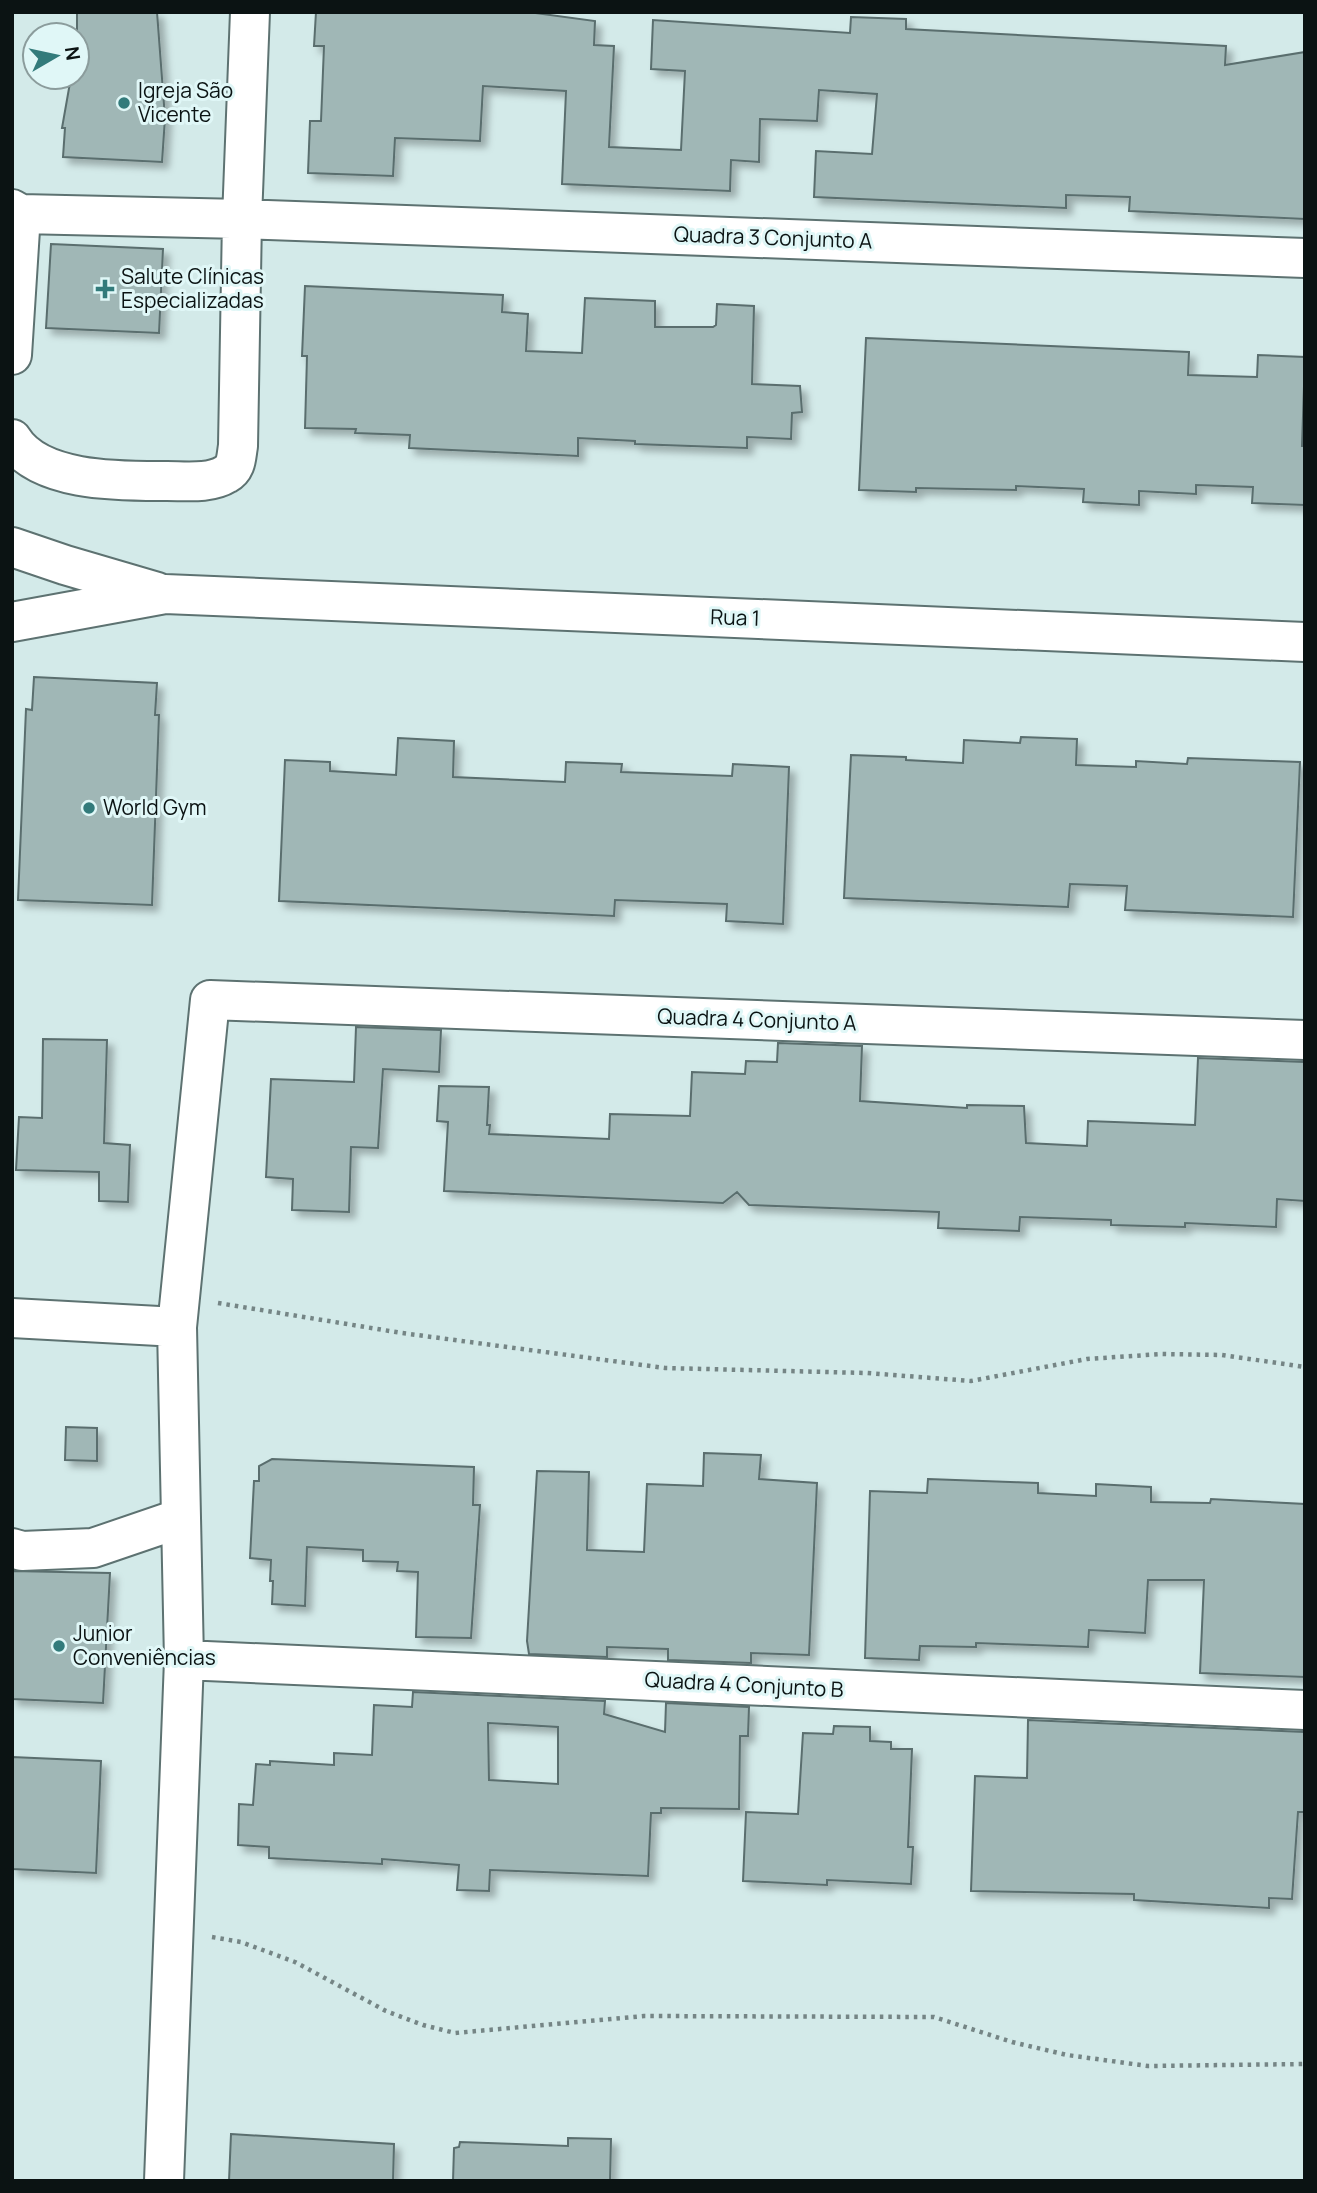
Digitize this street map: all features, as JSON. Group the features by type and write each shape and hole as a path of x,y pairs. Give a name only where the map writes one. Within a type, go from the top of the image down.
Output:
{"street":[{"path":"12,439 18,448 40,464 93,480 203,481 225,475 235,466 250,12"},
{"path":"12,355 17,212"},
{"name":"Quadra 3 Conjunto A","path":"17,212 1305,258"},
{"path":"12,547 165,594"},
{"path":"12,622 165,594"},
{"name":"Rua 1","path":"165,594 1305,642"},
{"name":"Quadra 4 Conjunto A","path":"178,1313 209,1000 1305,1040"},
{"path":"12,1318 178,1313 184,1660 164,2181"},
{"path":"12,1548 22,1551 93,1548 181,1518"},
{"name":"Quadra 4 Conjunto B","path":"184,1660 1305,1710"}],"path":[{"path":"178,1313 402,1333 665,1368 867,1373 971,1381 1087,1359 1163,1354 1222,1355 1305,1367"},
{"path":"174,1930 241,1942 295,1962 386,2011 456,2033 644,2016 934,2017 1012,2042 1067,2055 1148,2066 1305,2064"}],"building":[{"path":"77,12 157,12 165,118 162,162 63,157 65,128 62,128 69,91 91,91 91,21 77,21"},
{"path":"316,12 528,12 595,21 594,45 614,46 609,147 681,150 685,71 651,69 653,20 850,33 851,17 906,19 906,29 1226,46 1225,65 1305,52 1305,219 1129,211 1130,197 1066,195 1066,208 814,197 816,151 872,154 877,94 819,90 817,121 760,119 759,162 731,160 730,191 562,184 566,91 483,86 480,141 395,138 393,176 308,173 310,121 321,121 324,46 314,46"},
{"name":"Salute Clínicas Especializadas","path":"51,244 163,249 159,333 46,328"},
{"path":"305,286 503,295 502,312 528,314 526,351 582,353 585,298 655,301 655,327 713,327 716,325 717,304 754,306 752,384 800,386 802,412 792,413 791,439 747,437 747,448 635,444 635,441 578,438 578,456 409,448 410,435 355,433 356,429 305,428 307,356 302,356"},
{"path":"866,338 1189,352 1188,375 1257,377 1258,355 1305,357 1302,446 1305,446 1305,505 1252,503 1253,487 1196,485 1196,494 1139,491 1139,505 1083,502 1084,489 1016,486 1016,490 859,490"},
{"name":"World Gym","path":"34,677 157,683 155,715 159,715 152,905 18,900 26,709 32,710"},
{"path":"1021,737 1077,739 1076,765 1136,767 1136,761 1187,764 1188,758 1300,762 1293,917 1125,910 1127,886 1070,884 1068,907 844,898 851,755 963,763 964,740 1020,743"},
{"path":"398,738 454,741 453,777 565,782 566,762 622,764 621,772 732,776 733,764 789,767 783,924 726,921 727,904 615,900 614,916 279,901 285,760 330,762 330,771 396,775"},
{"path":"356,1027 441,1030 439,1072 383,1069 378,1148 351,1147 349,1212 292,1210 293,1179 266,1177 271,1079 354,1082"},
{"path":"43,1039 107,1040 104,1143 130,1145 128,1202 99,1201 99,1172 16,1170 19,1117 42,1118"},
{"path":"778,1043 862,1046 860,1101 967,1108 967,1105 1024,1106 1026,1143 1087,1146 1088,1121 1195,1125 1198,1058 1305,1062 1305,1201 1277,1199 1276,1227 1185,1223 1185,1227 1111,1225 1111,1220 1020,1217 1019,1231 938,1228 939,1212 749,1205 737,1192 723,1203 444,1191 448,1122 437,1121 439,1086 489,1087 489,1134 609,1139 610,1114 690,1116 692,1072 745,1074 746,1061 777,1062"},
{"path":"66,1427 97,1428 97,1461 65,1460"},
{"path":"704,1453 761,1455 759,1479 817,1483 809,1655 751,1653 751,1663 668,1660 668,1649 607,1647 607,1657 529,1654 527,1641 537,1471 589,1472 587,1550 644,1552 647,1484 703,1486"},
{"path":"272,1459 474,1467 473,1505 480,1505 471,1638 416,1637 418,1572 397,1571 398,1562 363,1561 363,1550 307,1547 305,1606 272,1604 271,1560 250,1558 254,1481 259,1481 259,1466"},
{"path":"928,1479 1038,1483 1038,1493 1096,1496 1096,1484 1151,1487 1151,1502 1210,1503 1211,1499 1305,1504 1305,1677 1200,1673 1204,1580 1148,1580 1145,1633 1089,1630 1088,1647 976,1643 976,1647 920,1646 919,1660 865,1658 870,1491 927,1493"},
{"name":"Junior Conveniências","path":"12,1571 110,1573 103,1703 12,1699"},
{"path":"413,1692 605,1701 604,1714 665,1732 666,1703 749,1707 748,1736 740,1736 739,1809 661,1808 661,1813 651,1813 648,1876 490,1870 489,1891 457,1890 459,1865 382,1859 382,1864 269,1858 269,1847 238,1845 239,1804 253,1805 256,1764 270,1765 270,1761 334,1765 334,1753 372,1755 374,1705 412,1707","holes":["488,1723 558,1727 558,1784 489,1780"]},
{"path":"1028,1720 1305,1732 1305,1812 1298,1812 1292,1899 1269,1898 1269,1908 1134,1900 1134,1894 971,1891 975,1776 1027,1778"},
{"path":"834,1726 870,1727 870,1741 891,1742 891,1749 912,1749 908,1847 913,1847 911,1884 827,1880 827,1885 743,1881 746,1812 798,1814 803,1733 833,1734"},
{"path":"12,1757 101,1761 96,1873 12,1869"},
{"path":"231,2134 394,2144 393,2181 229,2181"},
{"path":"568,2138 611,2139 610,2181 453,2181 454,2148 459,2147 460,2142 568,2146"}],"place":[{"name":"Igreja São Vicente","path":"124,103"},
{"name":"Salute Clínicas Especializadas","path":"105,289"},
{"name":"World Gym","path":"89,808"},
{"name":"Junior Conveniências","path":"59,1646"}]}
